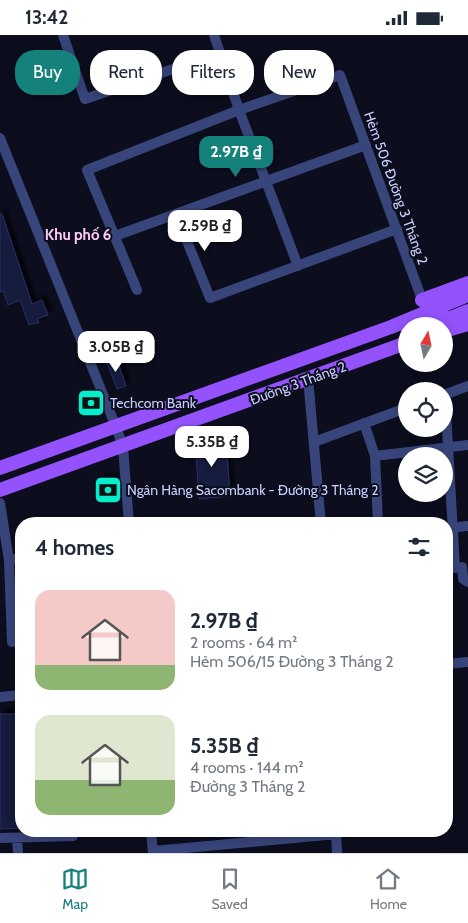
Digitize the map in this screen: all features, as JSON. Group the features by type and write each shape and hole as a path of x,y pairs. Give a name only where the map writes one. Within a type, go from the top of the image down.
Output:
{"main road":[{"name":"Đường 3 Tháng 2","path":"0,468 391,327 424,305 468,283"},
{"name":"Đường 3 Tháng 2","path":"424,305 468,295"},
{"path":"453,321 468,311"},
{"name":"Đường 3 Tháng 2","path":"453,325 468,324"},
{"name":"Đường 3 Tháng 2","path":"391,327 398,327"},
{"name":"Đường 3 Tháng 2","path":"0,490 123,447 398,345"}],"street":[{"path":"63,35 85,99 172,69"},
{"path":"214,35 219,50"},
{"name":"Hẻm 506 Đường 3 Tháng 2","path":"239,110 340,75 424,305"},
{"path":"234,95 298,266"},
{"path":"137,290 87,170 239,110"},
{"path":"0,138 123,447 128,517"},
{"path":"115,237 265,180 366,145"},
{"path":"176,214 210,299 396,229"},
{"path":"308,379 320,517"},
{"path":"453,392 468,386"},
{"path":"314,441 398,411"},
{"path":"364,423 375,456 378,517"},
{"path":"447,437 448,447 468,445"},
{"path":"375,456 398,453"},
{"path":"449,502 450,517"},
{"path":"0,503 9,560 12,642"},
{"path":"453,528 468,526"},
{"path":"453,543 458,568 463,579 468,582"},
{"path":"9,560 15,558"},
{"path":"453,663 468,662"},
{"path":"0,697 15,696"},
{"path":"0,838 46,837"},
{"path":"152,837 153,852 297,837"},
{"path":"336,837 337,853"},
{"path":"18,838 18,853"}],"building":[{"path":"0,214 2,214 32,304 42,300 48,315 37,319 39,322 29,325 20,300 8,305 3,291 0,292"},
{"path":"116,357 126,386 117,389 106,360"},
{"path":"226,438 230,496 199,499 195,440"},
{"name":"Ngân Hàng Sacombank - Đường 3 Tháng 2","path":"101,478 115,478 114,502 100,502"},
{"path":"0,714 15,714 15,828 0,829"}],"place":[{"name":"Techcom Bank","path":"91,403"},
{"name":"Ngân Hàng Sacombank - Đường 3 Tháng 2","path":"108,490"}],"district":[{"name":"Khu phố 6","path":"78,235"}]}
